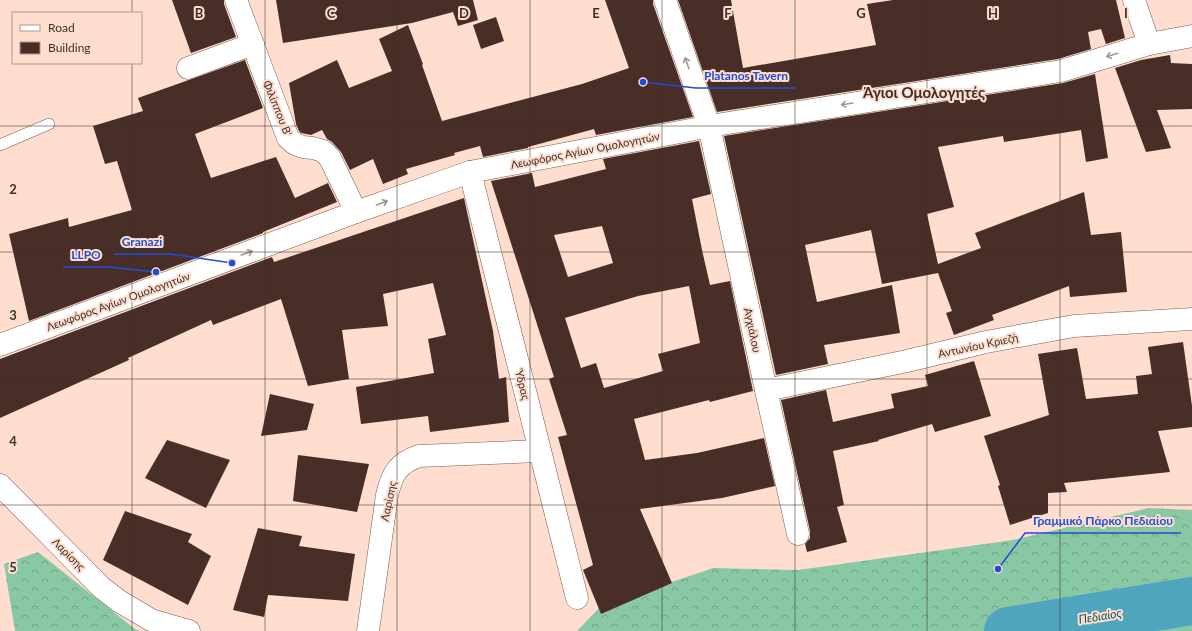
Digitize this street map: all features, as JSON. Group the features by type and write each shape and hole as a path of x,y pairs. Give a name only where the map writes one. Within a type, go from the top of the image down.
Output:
{"street":[{"name":"Φιλίππου Β'","path":"236,0 288,138 295,144 303,147 324,151 330,158 356,212"},
{"name":"Αγχιάλου","path":"665,0 709,126 798,534"},
{"path":"1134,0 1149,44"},
{"name":"Λεωφόρος Αγίων Ομολογητών","path":"0,344 356,212 470,172 709,126 1062,71 1149,44 1192,36"},
{"path":"188,68 253,44"},
{"name":"Ύδρας","path":"470,172 577,598"},
{"name":"Αντωνίου Κριεζή","path":"766,390 907,361 986,342 1074,326 1192,319"},
{"name":"Λαρίσης","path":"368,631 387,495 390,484 399,467 409,460 419,456 540,451"},
{"name":"Λαρίσης","path":"0,485 102,588 119,601 151,620 189,631"}],"lane":[{"path":"0,145 49,124"}],"green space":[{"path":"1149,508 1192,510 1192,631 577,631 601,606 713,568 798,570 1013,540"},
{"path":"38,552 135,629 140,631 15,631 4,564"}],"building":[{"path":"172,0 224,0 224,4 236,37 191,53"},
{"path":"276,0 473,0 478,20 458,26 453,12 412,23 283,43"},
{"path":"605,0 653,0 653,4 693,117 596,135 594,129 528,148 483,157 480,146 406,169 408,174 383,184 373,159 350,170 341,152 332,142 327,139 322,130 311,135 301,133 296,124 289,83 337,60 349,88 392,71 379,39 408,25 442,121 582,84 629,68"},
{"path":"678,0 731,0 743,68 876,45 867,4 893,0 1116,0 1125,38 1106,44 1101,29 1088,32 1091,49 1058,59 717,112"},
{"path":"496,17 504,41 481,49 473,25"},
{"path":"1170,55 1171,63 1192,64 1192,109 1157,110 1171,148 1146,152 1115,68 1141,60"},
{"path":"245,60 263,108 195,134 211,178 276,157 295,198 328,183 337,202 263,233 29,321 9,234 68,218 69,227 132,210 117,161 105,164 93,126 143,111 138,98"},
{"path":"1095,74 1108,158 1086,162 1081,130 1004,142 1003,136 938,147 954,207 927,214 938,264 981,248 975,233 1084,192 1091,235 1121,232 1127,292 1070,297 1069,286 992,315 994,320 954,335 946,313 952,311 938,273 882,284 871,230 805,245 817,302 892,285 900,333 824,345 828,364 776,375 724,136 1063,83"},
{"path":"699,141 711,194 692,199 702,250 710,285 730,281 753,391 710,402 709,400 634,419 645,460 697,453 764,438 775,486 722,498 640,509 672,583 601,614 583,570 593,565 558,437 567,435 549,379 554,377 491,181 532,173 535,187 606,169 603,159","holes":["602,226 613,263 568,277 554,235","689,286 700,343 658,354 663,371 604,388 596,363 581,368 565,318 638,296"]},
{"path":"464,198 493,331 499,379 506,377 509,422 430,432 428,416 361,424 356,387 434,373 428,339 446,335 433,283 383,294 388,326 342,330 349,379 308,386 281,299 213,325 211,320 128,358 129,360 0,418 0,359 272,257 274,262"},
{"path":"1183,342 1192,406 1192,427 1158,431 1170,472 1064,483 1067,492 1048,493 1048,513 1010,525 998,486 1000,485 984,436 1049,415 1038,354 1077,348 1086,399 1138,394 1136,376 1152,374 1148,347"},
{"path":"974,361 991,416 935,432 932,424 878,440 879,441 833,451 844,505 837,507 847,542 807,552 805,544 810,538 810,531 781,400 826,390 833,422 894,408 891,394 928,386 925,375"},
{"path":"270,394 314,404 307,430 261,436"},
{"path":"167,440 230,460 206,508 145,478"},
{"path":"298,455 369,464 357,512 293,501"},
{"path":"125,511 192,534 188,542 211,556 188,605 103,560"},
{"path":"258,528 302,536 299,546 355,554 348,601 268,595 264,617 233,610"}],"waterway":[{"name":"Πεδιαίος","path":"1008,631 1192,601"}],"place":[{"name":"Platanos Tavern","path":"643,82"},
{"name":"Granazi","path":"232,263"},
{"name":"LLPO","path":"156,272"},
{"name":"Γραμμικό Πάρκο Πεδιαίου","path":"998,569"}],"district":[{"name":"Άγιοι Ομολογητές","path":"924,92"}]}
